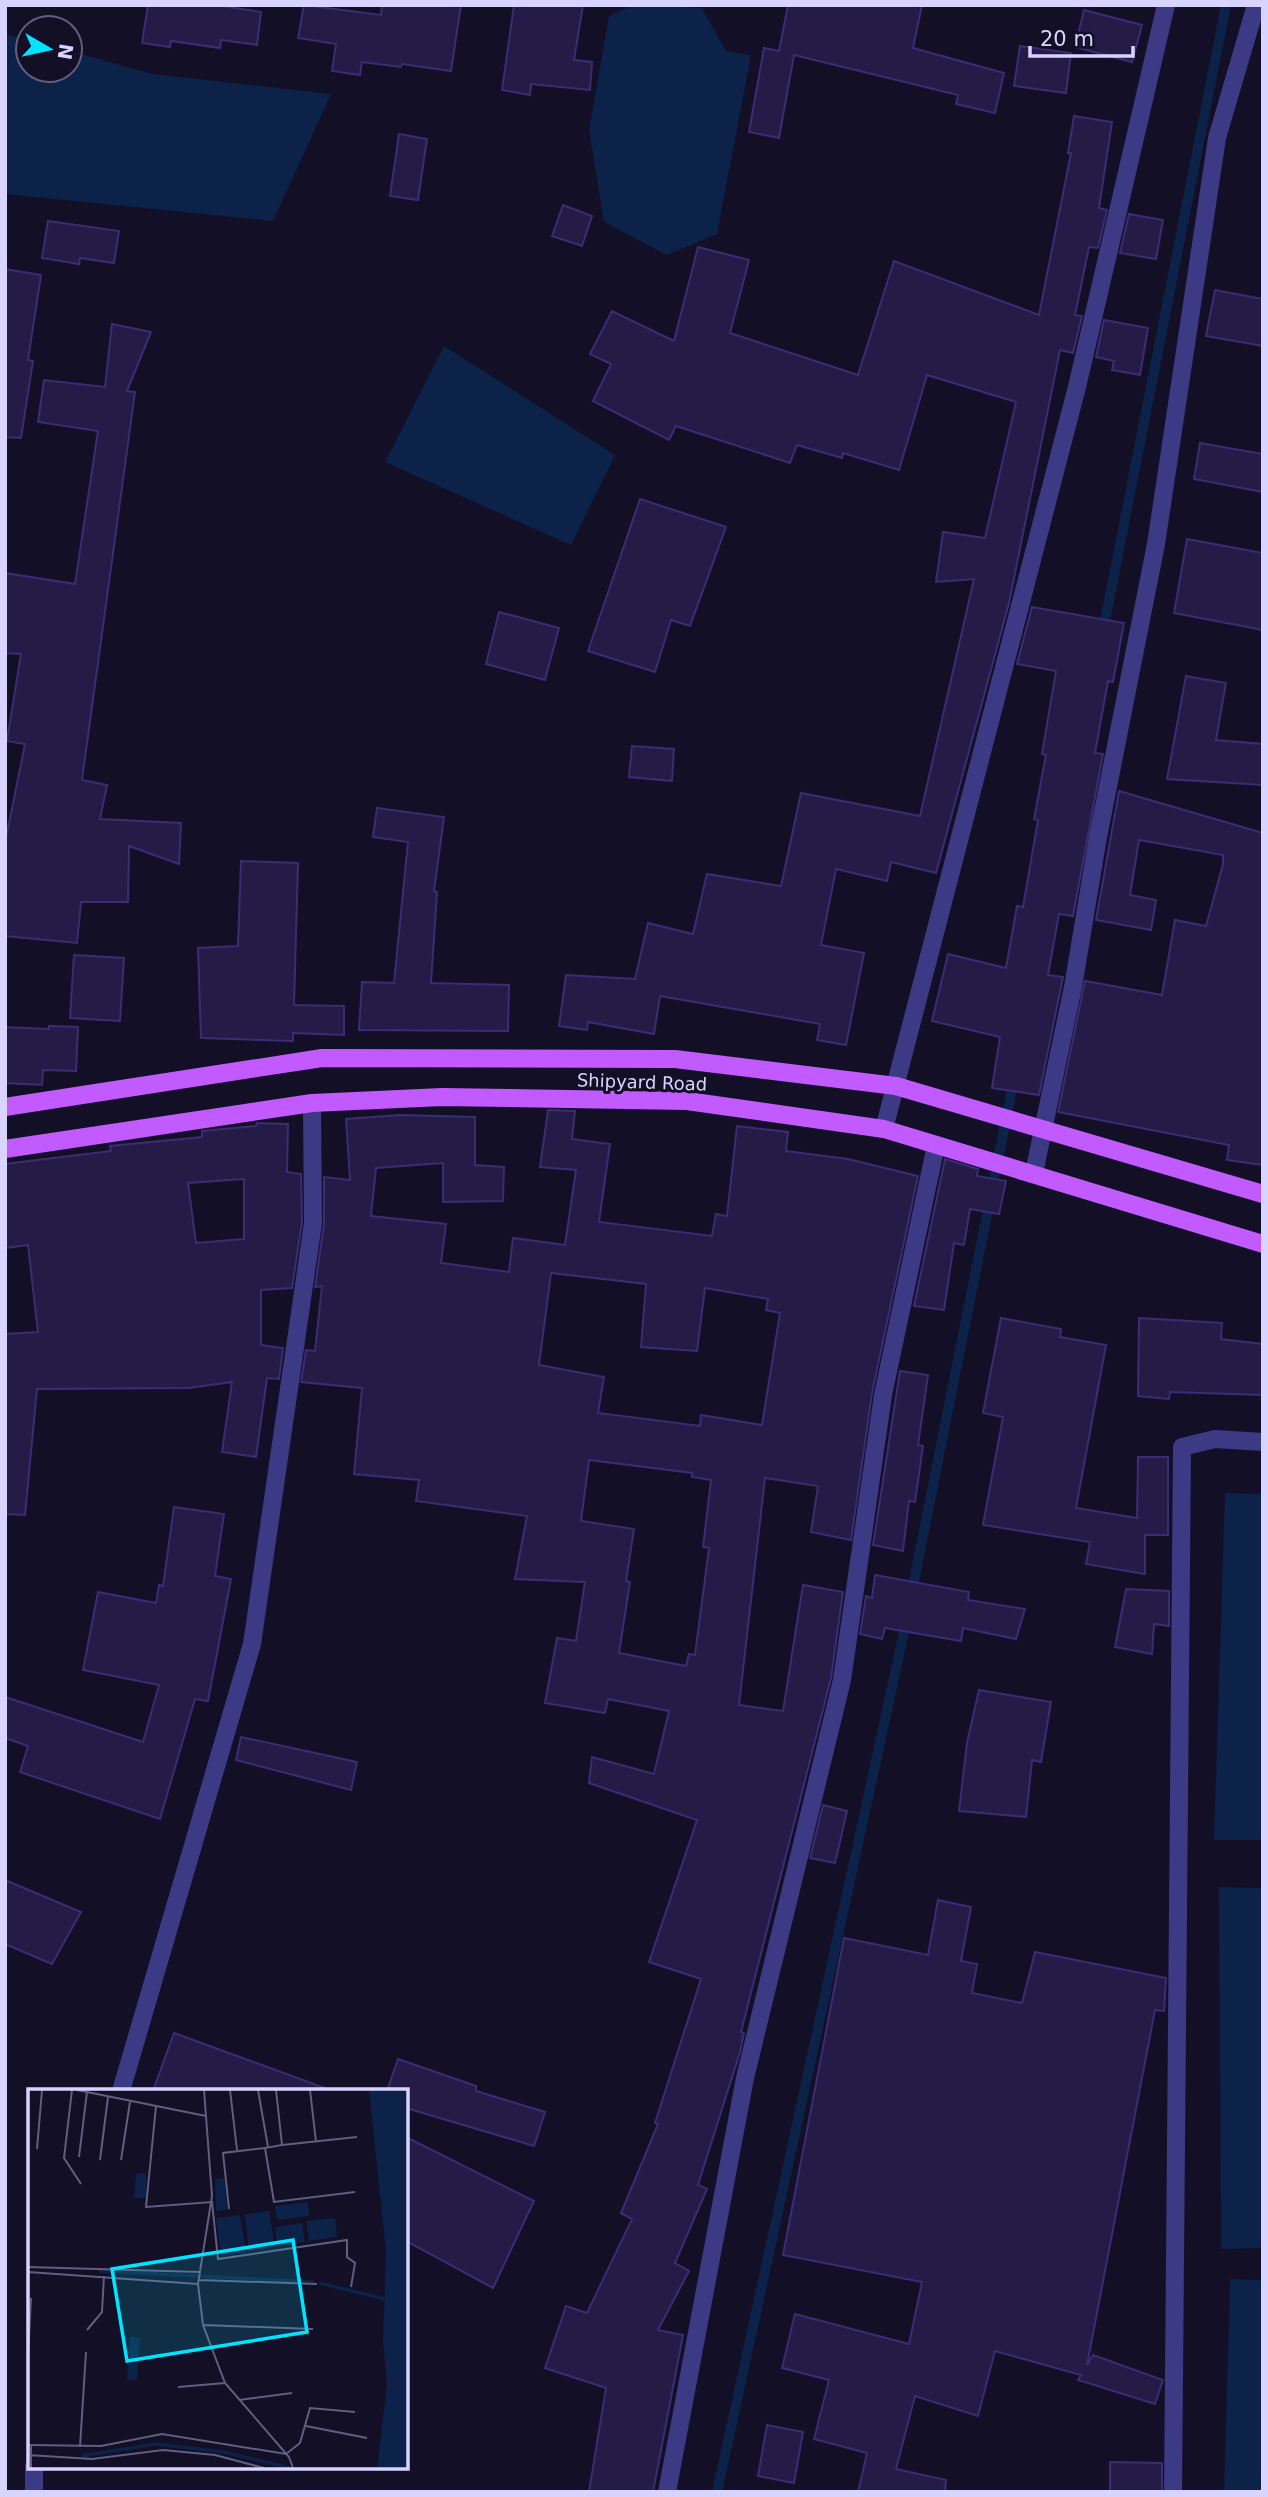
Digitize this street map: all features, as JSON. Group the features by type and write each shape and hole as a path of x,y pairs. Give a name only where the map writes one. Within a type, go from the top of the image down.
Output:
{"main road":[{"name":"Shipyard Road","path":"5,1107 322,1058 522,1056 675,1059 895,1086 1046,1128 1263,1194"},
{"name":"Shipyard Road","path":"5,1149 312,1103 442,1097 687,1101 884,1129 1263,1244"}],"street":[{"path":"884,1129 1073,400 1166,5"},
{"path":"1034,1173 1046,1128 1098,836 1156,544 1217,138 1256,5"},
{"path":"122,2089 252,1644 313,1223 312,1103"},
{"path":"667,2492 745,2078 842,1680 883,1395 936,1145"},
{"path":"1173,2492 1182,1447 1215,1439 1263,1442"},
{"path":"34,2469 34,2492"}],"water":[{"path":"633,5 702,8 726,51 751,55 717,234 667,255 604,222 589,130 609,16"},
{"path":"5,34 14,36 14,84 84,84 84,55 153,74 331,94 273,221 5,194"},
{"path":"444,346 615,455 571,545 385,462"},
{"path":"1225,1493 1263,1494 1263,1840 1214,1840"},
{"path":"1219,1887 1263,1888 1263,2248 1221,2249"},
{"path":"1230,2279 1263,2280 1263,2492 1224,2492"}],"building":[{"path":"148,5 216,5 261,12 257,45 221,40 220,48 171,41 170,47 142,43"},
{"path":"304,5 381,15 382,5 461,5 451,71 362,62 360,75 332,71 336,44 298,38"},
{"path":"514,5 583,5 574,60 592,62 590,90 531,84 530,95 502,90"},
{"path":"788,5 922,5 913,48 1004,73 995,113 956,104 958,95 794,55 779,138 749,132 764,48 779,51"},
{"path":"1084,10 1142,25 1132,62 1075,47"},
{"path":"1020,46 1071,53 1066,93 1014,86"},
{"path":"1074,116 1112,122 1099,208 1107,210 1098,248 1089,247 1075,315 1082,316 1073,353 1060,350 1009,603 936,873 891,862 887,881 836,869 821,945 864,953 846,1045 817,1040 820,1024 660,996 654,1034 588,1022 587,1030 559,1026 566,975 635,979 648,923 693,934 707,874 781,886 801,793 920,816 974,579 936,582 943,532 985,538 1016,402 927,375 899,470 843,453 842,458 797,445 790,463 676,426 669,440 593,401 611,364 590,354 612,311 674,341 698,247 749,260 730,333 858,375 894,261 1039,315 1071,153 1068,153"},
{"path":"399,134 427,139 418,200 390,196"},
{"path":"563,205 592,216 582,246 552,236"},
{"path":"1129,214 1163,220 1156,259 1120,253"},
{"path":"48,221 119,231 114,263 80,258 79,264 42,258"},
{"path":"5,269 41,275 28,360 33,361 21,438 5,437"},
{"path":"1215,290 1263,299 1263,346 1206,336"},
{"path":"1104,320 1148,328 1140,375 1112,370 1114,361 1096,357"},
{"path":"112,324 151,332 127,391 135,392 82,780 107,785 100,819 181,823 179,864 129,846 128,902 81,902 77,943 5,936 5,843 25,744 7,741 21,654 5,653 5,573 75,584 98,431 38,422 44,380 105,387"},
{"path":"1200,443 1263,454 1263,492 1194,479"},
{"path":"640,499 726,527 690,626 671,620 655,672 588,651"},
{"path":"1187,539 1263,553 1263,630 1174,613"},
{"path":"1032,607 1124,623 1113,682 1108,681 1095,753 1103,754 1073,916 1059,914 1048,975 1063,977 1039,1095 992,1088 1000,1037 932,1021 948,954 1006,968 1017,906 1023,907 1038,820 1034,819 1046,755 1042,754 1056,671 1017,664"},
{"path":"499,612 559,628 545,680 486,664"},
{"path":"1186,676 1226,683 1216,740 1263,744 1263,785 1167,779"},
{"path":"632,746 674,749 672,781 629,777"},
{"path":"1119,791 1263,833 1263,1165 1227,1160 1229,1145 1058,1112 1085,981 1162,995 1175,920 1206,926 1223,864 1223,855 1139,840 1130,895 1156,900 1151,930 1096,920"},
{"path":"377,808 444,817 434,891 437,892 431,983 509,985 508,1031 359,1030 362,982 394,983 408,842 373,837"},
{"path":"241,861 298,863 294,1005 344,1006 344,1035 293,1033 293,1041 201,1038 198,948 238,946"},
{"path":"74,955 124,958 120,1021 70,1018"},
{"path":"49,1026 78,1027 76,1071 43,1070 42,1085 5,1083 5,1027 49,1029"},
{"path":"548,1110 575,1111 572,1139 610,1144 599,1222 712,1236 716,1214 727,1216 737,1126 788,1132 786,1151 848,1159 918,1176 872,1393 851,1540 811,1532 818,1486 765,1478 739,1705 783,1711 803,1585 843,1592 831,1678 741,2032 744,2033 740,2052 698,2185 707,2189 675,2263 689,2271 658,2330 683,2335 653,2492 589,2492 606,2388 545,2368 566,2306 587,2313 632,2219 621,2213 658,2124 655,2123 701,1979 649,1962 697,1820 589,1783 592,1757 654,1774 669,1711 608,1699 605,1713 545,1703 557,1638 576,1641 585,1582 515,1579 527,1516 416,1501 419,1480 354,1474 362,1388 301,1382 306,1350 315,1351 322,1286 315,1287 324,1224 324,1177 350,1180 346,1119 400,1115 475,1117 475,1165 504,1167 503,1201 443,1202 443,1163 376,1168 371,1216 446,1224 441,1263 509,1272 513,1238 565,1245 576,1170 540,1167","holes":["551,1273 646,1284 641,1347 697,1351 705,1288 768,1299 766,1310 780,1313 762,1425 701,1415 700,1426 598,1413 604,1377 539,1365","589,1460 692,1473 692,1477 711,1480 703,1547 709,1548 695,1655 689,1654 686,1666 619,1653 630,1582 626,1581 634,1529 581,1521"]},
{"path":"257,1123 288,1124 287,1172 301,1174 302,1222 292,1288 261,1290 261,1345 283,1348 279,1379 267,1378 256,1457 222,1452 232,1382 189,1388 37,1389 25,1515 5,1514 5,1334 38,1332 28,1245 5,1248 5,1164 111,1151 110,1146 202,1137 202,1131 256,1126","holes":["244,1179 244,1239 196,1243 188,1183"]},
{"path":"945,1159 978,1169 977,1176 1006,1181 999,1214 970,1209 964,1245 954,1243 944,1310 914,1306"},
{"path":"1001,1318 1061,1329 1060,1337 1106,1345 1076,1508 1137,1518 1138,1457 1168,1457 1168,1535 1145,1535 1145,1574 1086,1564 1090,1542 983,1525 1003,1417 983,1413"},
{"path":"1139,1318 1222,1323 1221,1339 1263,1344 1263,1395 1170,1392 1169,1399 1138,1396"},
{"path":"900,1371 928,1375 918,1445 923,1446 915,1502 909,1501 903,1551 873,1545"},
{"path":"174,1507 224,1514 215,1576 231,1579 208,1701 195,1699 160,1819 20,1772 28,1746 5,1738 5,1697 143,1742 159,1685 83,1670 98,1592 156,1603 159,1585 163,1586"},
{"path":"875,1575 969,1592 968,1600 1025,1609 1016,1639 963,1628 961,1641 885,1628 882,1639 860,1634 866,1596 872,1598"},
{"path":"1126,1589 1169,1591 1169,1626 1154,1624 1152,1654 1115,1647"},
{"path":"979,1690 1051,1702 1041,1762 1032,1760 1026,1817 959,1811 967,1743"},
{"path":"241,1737 357,1762 351,1790 236,1760"},
{"path":"823,1805 847,1811 835,1863 810,1858"},
{"path":"5,1880 81,1912 52,1964 5,1944"},
{"path":"938,1900 971,1907 961,1961 977,1964 972,1993 1022,2003 1035,1952 1166,1978 1164,2011 1155,2010 1087,2365 1093,2355 1163,2380 1155,2404 1078,2380 1081,2375 995,2351 978,2416 915,2396 896,2469 946,2480 945,2492 858,2492 867,2453 814,2439 829,2380 782,2368 795,2314 909,2344 922,2282 783,2255 844,1938 928,1955"},
{"path":"174,2033 325,2088 325,2089 154,2089"},
{"path":"398,2059 476,2086 476,2091 545,2112 534,2146 408,2109 408,2089 388,2089"},
{"path":"408,2138 534,2201 493,2288 408,2242"},
{"path":"767,2425 803,2432 794,2483 758,2476"},
{"path":"1110,2462 1162,2463 1162,2492 1110,2492"}],"waterway":[{"path":"1103,631 1226,5"},
{"path":"911,1596 1014,1079"},
{"path":"717,2492 907,1618"}]}
